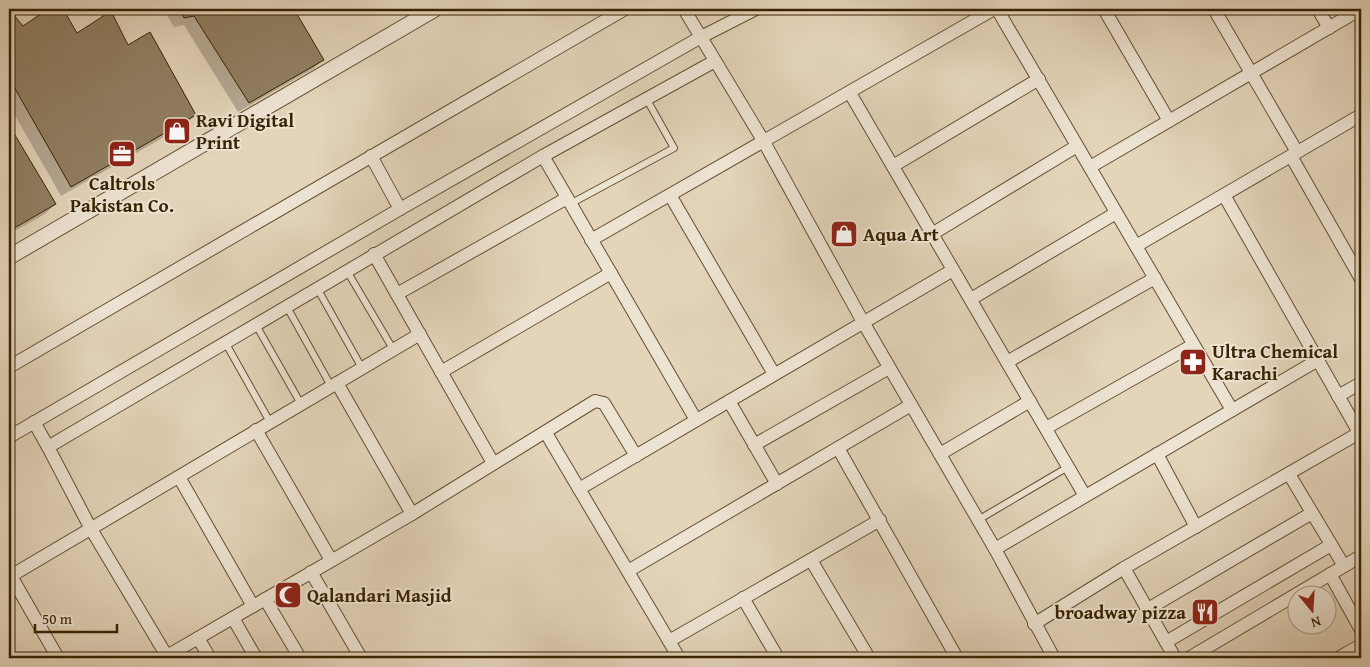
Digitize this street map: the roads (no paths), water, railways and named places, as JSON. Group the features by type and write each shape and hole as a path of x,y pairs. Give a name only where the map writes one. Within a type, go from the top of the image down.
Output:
{"street":[{"path":"9,257 434,9"},
{"path":"9,367 625,9"},
{"path":"684,9 714,62 764,142 889,368 995,549 1050,656"},
{"path":"9,437 700,37 756,9"},
{"path":"591,240 994,9"},
{"path":"998,9 1232,410"},
{"path":"1104,9 1169,120"},
{"path":"1214,9 1251,73 1361,278"},
{"path":"1318,9 1329,28"},
{"path":"1090,167 1361,9"},
{"path":"48,447 542,156 714,62"},
{"path":"893,166 1039,79"},
{"path":"850,92 1086,496"},
{"path":"1136,246 1294,154 1360,119"},
{"path":"932,234 1077,146"},
{"path":"371,156 400,209"},
{"path":"542,156 696,420"},
{"path":"670,195 774,374"},
{"path":"1034,624 1196,526 1360,435 1224,195"},
{"path":"397,294 568,201"},
{"path":"970,299 1116,212"},
{"path":"374,254 493,463"},
{"path":"580,489 953,270"},
{"path":"441,372 611,273"},
{"path":"1007,362 1155,278"},
{"path":"58,658 10,577 420,334"},
{"path":"1046,428 1193,345"},
{"path":"995,549 1318,360"},
{"path":"754,445 889,368"},
{"path":"1338,396 1361,383"},
{"path":"334,384 412,514"},
{"path":"34,422 91,529 168,657 412,514 595,401 604,403 636,456"},
{"path":"729,401 777,484"},
{"path":"940,454 1030,401"},
{"path":"628,571 911,405"},
{"path":"256,430 331,560"},
{"path":"546,433 679,658"},
{"path":"838,448 957,658"},
{"path":"1157,454 1196,526"},
{"path":"1289,474 1344,566"},
{"path":"178,477 253,606"},
{"path":"1148,609 1312,513"},
{"path":"669,641 880,520"},
{"path":"1166,642 1331,545"},
{"path":"1189,658 1361,556"},
{"path":"811,560 869,658"},
{"path":"1124,568 1175,658"},
{"path":"311,572 360,658"},
{"path":"1330,574 1361,630"},
{"path":"743,598 778,658"},
{"path":"265,599 300,658"},
{"path":"233,618 256,658"},
{"path":"198,638 210,658"},
{"path":"1338,658 1361,645"}],"lane":[{"path":"568,201 674,148 646,98"},
{"path":"347,270 393,350"},
{"path":"317,288 362,368"},
{"path":"286,306 334,384"},
{"path":"255,324 301,404"},
{"path":"224,342 270,422"},
{"path":"978,520 1068,467"}],"place":[{"name":"Ravi Digital Print","path":"177,131"},
{"name":"Caltrols Pakistan Co.","path":"122,154"},
{"name":"Aqua Art","path":"844,234"},
{"name":"Ultra Chemical Karachi","path":"1193,362"},
{"name":"Qalandari Masjid","path":"288,595"},
{"name":"broadway pizza","path":"1205,612"}]}
